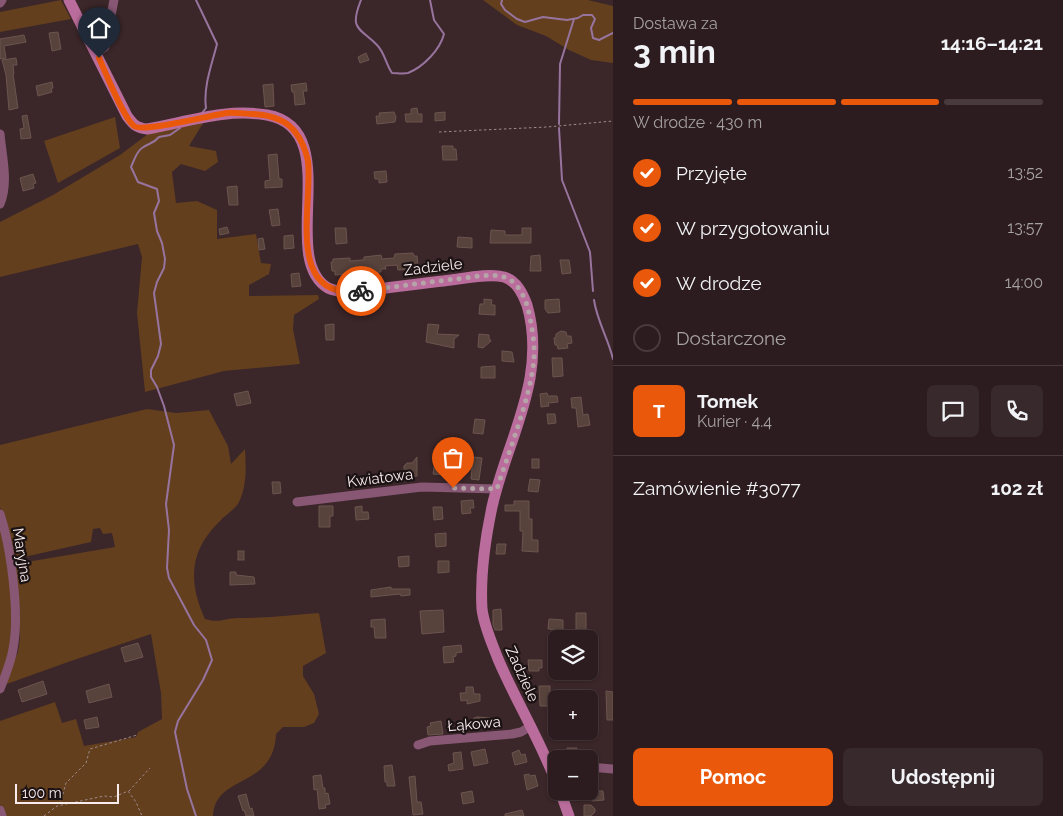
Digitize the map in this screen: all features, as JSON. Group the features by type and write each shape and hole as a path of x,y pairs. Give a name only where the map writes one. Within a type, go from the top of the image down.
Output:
{"street":[{"path":"69,0 98,56 105,47 114,0"},
{"name":"Zadziele","path":"98,56 127,116 134,126 138,128 155,127 194,118 229,113 269,115 286,122 303,145 308,160 307,243 309,261 314,272 328,287 350,293 471,277 494,276 504,277 512,281 520,290 524,297 531,323 534,357 528,389 497,489 486,537 482,596 483,616 488,635 509,685 548,756"},
{"path":"0,134 4,194 0,204"},
{"name":"Kwiatowa","path":"297,502 422,487 497,489"},
{"name":"Maryjna","path":"0,514 13,578 15,631 13,651 0,689"},
{"name":"Łąkowa","path":"418,745 430,741 512,734 521,732 531,726"},
{"path":"598,768 613,769"},
{"path":"563,800 569,816"},
{"path":"0,810 2,816"}],"path":[{"path":"438,132 547,127 613,121"},
{"path":"60,805 66,782 86,763 90,749 137,735"},
{"path":"44,816 60,805 104,796 114,796 128,791 150,768"},
{"path":"128,791 136,802 142,816"}],"shaded area":[{"path":"61,0 71,19 0,32 0,12"},
{"path":"483,0 588,0 613,6 613,63 591,60 569,50 546,36 517,25"},
{"path":"115,117 120,148 58,183 44,141"},
{"path":"205,120 189,146 216,151 218,162 205,171 181,164 172,172 176,203 197,201 217,210 217,239 256,234 261,263 271,264 269,274 249,285 249,296 318,295 319,299 294,315 293,329 300,364 224,371 145,392 137,313 142,257 138,244 0,277 0,222 53,195 120,155 148,134"},
{"path":"147,409 176,413 209,410 228,446 231,464 245,449 246,469 242,496 235,507 210,532 197,555 194,579 199,605 205,619 215,621 319,613 326,653 303,666 303,676 314,694 319,714 314,723 304,727 283,727 276,734 273,752 266,764 256,773 223,793 216,803 213,816 5,816 0,804 0,721 55,702 62,723 76,719 84,746 136,737 138,732 162,719 161,693 151,634 4,685 18,652 20,638 15,564 115,547 112,533 103,534 100,528 93,529 91,542 15,559 0,507 0,445"},
{"path":"0,527 9,568 13,632 10,652 0,680"}],"building":[{"path":"58,32 61,49 52,51 49,33"},
{"path":"24,35 26,42 4,46 6,58 0,59 0,39"},
{"path":"366,53 369,60 360,63 358,57"},
{"path":"16,58 17,65 13,65 13,74 18,108 9,110 6,75 2,60"},
{"path":"52,82 52,92 38,96 36,86"},
{"path":"306,83 307,91 303,91 305,104 295,105 294,92 292,92 291,85"},
{"path":"273,84 274,106 265,107 263,85"},
{"path":"417,108 418,114 422,114 422,122 406,122 405,114 411,114 411,109"},
{"path":"394,112 395,122 377,124 376,116 380,116 379,113"},
{"path":"445,112 445,120 435,121 435,113"},
{"path":"27,115 31,138 21,139 20,129 24,128 22,116"},
{"path":"442,146 453,146 453,149 456,149 457,160 443,160"},
{"path":"277,154 279,179 282,179 282,187 265,188 265,181 270,180 268,155"},
{"path":"386,171 387,182 379,183 379,179 375,179 374,172"},
{"path":"33,174 36,183 33,184 34,188 23,191 20,178"},
{"path":"237,186 238,205 229,205 227,187"},
{"path":"278,209 280,225 272,226 269,210"},
{"path":"227,227 229,233 220,235 219,229"},
{"path":"335,228 346,228 347,243 336,244"},
{"path":"522,228 531,228 531,243 490,243 491,230 505,231 505,235 522,235"},
{"path":"293,235 294,248 284,249 284,236"},
{"path":"458,237 472,238 472,248 457,247"},
{"path":"263,238 265,249 259,250 258,239"},
{"path":"413,253 414,256 417,256 418,266 413,266 414,269 398,270 397,265 385,266 386,269 381,269 381,272 366,273 366,268 354,269 350,274 335,275 335,271 332,271 331,262 333,262 333,259 350,258 350,261 364,260 364,257 381,255 382,259 394,258 395,254"},
{"path":"540,255 541,271 530,271 531,256"},
{"path":"560,260 569,260 571,273 562,274"},
{"path":"299,273 301,286 292,287 291,274"},
{"path":"484,299 492,300 491,305 495,305 495,315 479,314 480,304 484,304"},
{"path":"559,299 560,312 548,313 545,309 545,300"},
{"path":"334,324 334,340 326,340 325,325"},
{"path":"428,324 439,325 437,334 459,335 454,339 454,348 426,342"},
{"path":"561,331 566,332 567,336 571,336 572,343 567,344 568,348 558,349 557,345 555,345 554,338"},
{"path":"479,334 489,335 491,341 483,348 478,347"},
{"path":"502,351 512,352 514,362 502,361"},
{"path":"552,358 562,358 563,376 553,377"},
{"path":"495,366 495,378 481,378 481,367"},
{"path":"248,391 251,403 237,406 234,394"},
{"path":"547,393 548,396 557,396 558,402 548,403 549,406 541,407 540,394"},
{"path":"581,397 583,415 588,414 590,425 578,427 576,408 572,408 571,398"},
{"path":"547,414 555,414 556,423 548,424"},
{"path":"475,419 485,420 483,434 473,433"},
{"path":"417,457 417,476 404,477 404,466 407,463 412,463"},
{"path":"473,457 482,458 479,480 471,479"},
{"path":"438,459 449,460 448,475 433,474 434,467 438,467"},
{"path":"532,459 539,459 539,468 532,468"},
{"path":"530,479 540,480 538,492 528,491"},
{"path":"272,482 280,482 281,493 273,494"},
{"path":"473,500 474,508 470,508 471,513 462,514 461,501"},
{"path":"514,501 529,501 529,519 532,519 532,540 538,540 538,552 522,551 523,531 520,531 520,511 505,511 505,505 514,505"},
{"path":"319,506 333,506 333,516 330,516 330,527 319,527"},
{"path":"362,506 362,512 368,512 369,519 356,520 355,507"},
{"path":"433,507 442,507 443,519 434,520"},
{"path":"446,533 446,546 436,547 435,534"},
{"path":"497,544 506,544 505,554 496,554"},
{"path":"238,551 244,551 244,560 238,560"},
{"path":"409,556 409,566 399,567 398,557"},
{"path":"438,561 449,561 449,572 438,573"},
{"path":"230,572 236,572 236,575 254,577 255,584 230,585"},
{"path":"391,587 391,589 410,589 410,595 401,596 400,594 371,597 371,590"},
{"path":"501,609 502,630 495,630 493,610"},
{"path":"443,610 444,632 422,634 420,611"},
{"path":"576,613 586,613 586,630 576,629"},
{"path":"385,619 386,638 375,638 374,627 371,627 371,620"},
{"path":"549,619 563,620 563,630 548,629"},
{"path":"138,643 143,657 125,662 121,648"},
{"path":"461,645 462,652 456,653 456,656 453,657 454,662 444,663 443,647"},
{"path":"528,660 542,660 542,668 539,668 539,671 529,671"},
{"path":"43,681 47,694 22,702 18,690"},
{"path":"109,684 112,697 89,703 86,691"},
{"path":"539,686 550,686 550,690 548,690 548,706 540,706"},
{"path":"466,687 473,687 474,694 480,694 480,701 467,704 467,700 461,701 460,693 466,693"},
{"path":"606,691 613,692 613,720 607,720"},
{"path":"97,717 99,727 86,729 84,720"},
{"path":"474,718 490,718 490,726 475,728"},
{"path":"441,721 443,734 428,735 427,727 431,726 430,723"},
{"path":"567,748 577,748 577,750 567,750"},
{"path":"485,749 488,763 474,766 471,752"},
{"path":"519,750 521,755 525,754 527,762 515,765 512,753"},
{"path":"461,752 463,769 449,771 448,765 454,763 453,753"},
{"path":"392,765 395,786 387,786 384,766"},
{"path":"529,774 530,776 535,775 538,786 527,790 524,775"},
{"path":"321,775 323,788 325,788 325,794 328,793 330,804 325,805 326,808 319,809 317,789 314,790 313,776"},
{"path":"415,776 417,802 421,802 423,814 413,815 409,777"},
{"path":"472,791 474,802 463,804 461,793"},
{"path":"598,791 603,791 604,800 592,801 598,800"},
{"path":"246,794 254,816 246,816 243,811 238,796"},
{"path":"584,805 591,805 595,809 591,816 584,816"},
{"path":"522,810 524,816 505,816 505,814"}],"waterway":[{"path":"196,0 217,44 207,84 206,108 202,113"},
{"path":"361,0 356,23 361,31 380,48 392,73 408,73 414,70 425,62 439,46 444,34 434,20 430,0"},
{"path":"502,0 501,4 505,10 517,19 525,22 543,17 567,20 583,15 592,15 595,19 591,28 593,38 599,40 613,33"},
{"path":"559,124 560,64 574,19"},
{"path":"180,128 170,135 159,137 142,148 131,167 138,182 157,189 159,201 154,213 165,259 164,268 154,293 161,344 158,356 151,370 151,377 164,406 174,445 166,504 169,530 167,568 169,578 194,625 206,640 212,660 203,680 178,721 175,732 187,789 196,816"},
{"path":"559,128 562,180 590,252 593,291"},
{"path":"594,300 613,359"}],"way so far":[{"path":"361,291 471,277 494,276 504,277 512,281 524,297 531,323 534,357 528,389 497,489 453,488"}],"route":[{"path":"99,58 127,116 134,126 138,128 155,127 194,118 229,113 269,115 286,122 303,145 308,160 307,243 309,261 320,281 328,287 350,293 361,291"}]}
